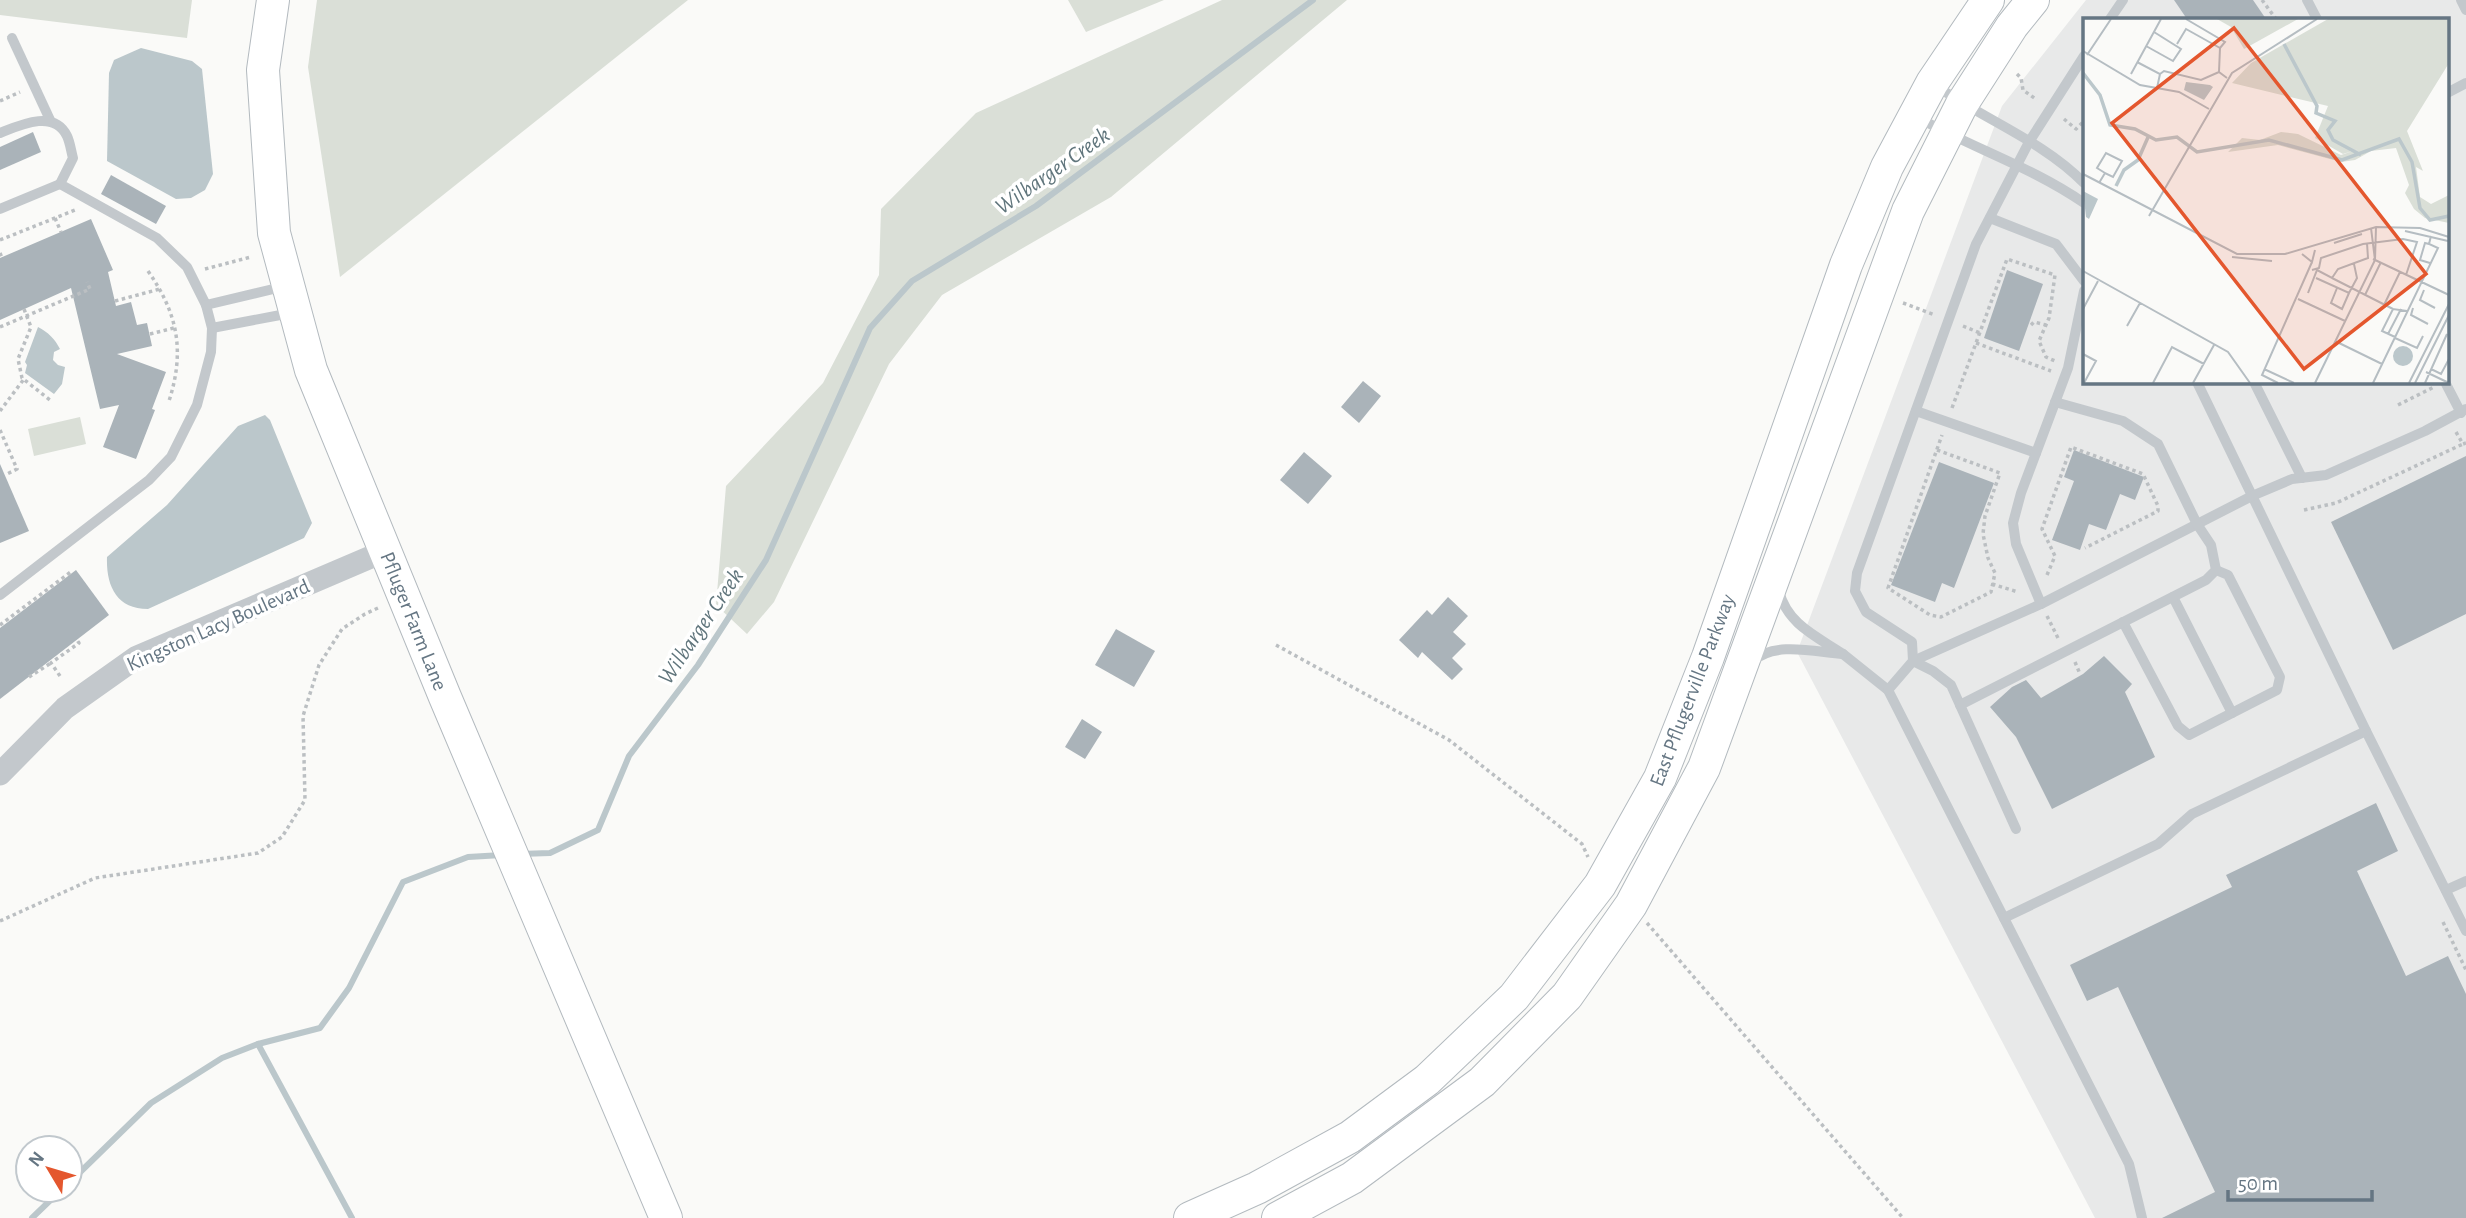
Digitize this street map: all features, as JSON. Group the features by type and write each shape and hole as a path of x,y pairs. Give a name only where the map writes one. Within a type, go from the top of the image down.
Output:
{"main road":[{"name":"Pfluger Farm Lane","path":"273,0 263,70 274,233 311,370 445,696 666,1218"},
{"name":"East Pflugerville Parkway","path":"1190,1218 1257,1188 1350,1137 1427,1080 1514,997 1600,884 1660,778 1708,657 1846,265 1887,167 1932,83 1988,0"},
{"name":"East Pflugerville Parkway","path":"1278,1218 1352,1178 1482,1082 1567,996 1631,905 1704,768 1908,211 1962,104 2012,26 2034,0"}],"street":[{"name":"Kingston Lacy Boulevard","path":"1,771 65,708 137,657 386,551"},
{"path":"1600,884 1631,905"}],"lane":[{"path":"2111,18 2123,0"},
{"path":"2307,0 2316,18"},
{"path":"2461,0 2466,10"},
{"path":"0,209 60,184 73,158 67,134 51,122 12,38"},
{"path":"1913,661 1912,642 1867,612 1855,591 1857,573 1976,244 2029,142 2083,59"},
{"path":"1932,83 2071,169 2083,182"},
{"path":"2448,92 2466,83"},
{"path":"1914,116 2060,186 2083,202"},
{"path":"0,133 30,121 51,122"},
{"path":"0,595 149,480 171,457 197,405 211,352 212,328 206,305 187,267 157,238 60,184"},
{"path":"1990,218 2056,244 2083,277"},
{"path":"2044,609 2016,544 2014,523 2021,493 2068,368 2083,296"},
{"path":"206,305 290,299"},
{"path":"212,328 290,299"},
{"path":"2197,383 2466,931"},
{"path":"2254,383 2302,478"},
{"path":"1888,690 1913,661 2044,609 2252,496 2292,479 2326,475 2463,411 2441,384"},
{"path":"2055,402 2123,421 2158,444 2197,524 2211,545 2216,570"},
{"path":"1916,411 2036,453"},
{"path":"1960,705 2206,580 2216,570"},
{"path":"2123,622 2178,726 2189,735 2277,690 2280,677 2228,575 2216,570"},
{"path":"1776,575 1782,603 1793,620 1843,654 1888,690 2129,1164 2142,1218"},
{"path":"2173,597 2232,712"},
{"path":"1740,673 1759,656 1780,649 1843,654"},
{"path":"1913,661 1933,671 1951,685 2016,829"},
{"path":"2004,918 2158,844 2192,814 2366,731"},
{"path":"2446,890 2466,881"}],"path":[{"path":"2262,0 2275,18"},
{"path":"2017,74 2021,78 2023,90 2036,100"},
{"path":"0,101 20,92"},
{"path":"2064,119 2077,129 2083,122"},
{"path":"0,240 75,210"},
{"path":"55,218 61,232"},
{"path":"199,271 251,257"},
{"path":"1952,408 2007,259 2055,275 2049,318 2039,341 2046,357 2055,360 2052,371 1976,343"},
{"path":"148,271 167,300 174,328 178,353 169,401"},
{"path":"0,327 89,289 87,282"},
{"path":"115,301 160,289"},
{"path":"1903,303 1935,315"},
{"path":"24,309 31,327 19,359 24,379 50,400"},
{"path":"2031,325 2034,322 2046,325"},
{"path":"1963,326 1980,333"},
{"path":"150,334 174,328"},
{"path":"0,411 24,379"},
{"path":"2398,405 2441,384"},
{"path":"2304,510 2336,503 2464,444 2453,427"},
{"path":"0,430 17,469 5,475"},
{"path":"1937,450 2000,473 1985,516 1983,534 1988,558 1995,573 1991,592 1941,617 1930,615 1888,587 1942,435"},
{"path":"2047,575 2055,556 2042,529 2071,447 2143,474 2158,506 2158,511 2085,548"},
{"path":"0,625 72,571"},
{"path":"1992,584 2018,592"},
{"path":"0,921 95,877 258,853 282,837 305,800 303,716 319,665 341,629 377,608"},
{"path":"2044,609 2060,642"},
{"path":"29,677 79,643 77,640"},
{"path":"1276,645 1449,740 1582,844 1600,884"},
{"path":"2074,660 2080,674"},
{"path":"51,663 60,676"},
{"path":"1631,905 1903,1218"}],"shaded area":[{"path":"0,0 192,0 187,38 0,15"},
{"path":"317,0 688,0 340,277 308,67"},
{"path":"1068,0 1164,0 1086,32"},
{"path":"1222,0 1347,0 1111,197 942,295 889,364 774,602 747,634 716,605 726,486 823,383 879,275 881,209 976,113"},
{"path":"2086,0 2466,0 2466,1218 2095,1218 1797,652 2002,106"},
{"path":"141,48 192,61 202,69 213,174 205,190 191,198 176,199 107,161 109,73 114,60"},
{"path":"38,327 56,342 60,349 54,352 53,360 65,367 62,384 54,394 25,373 25,362"},
{"path":"265,415 270,420 312,523 304,538 148,609 128,605 121,600 115,594 108,577 107,557 167,505 238,426"},
{"path":"80,417 86,444 34,456 28,429"}],"building":[{"path":"2174,0 2253,0 2265,18 2186,18"},
{"path":"33,132 41,152 0,170 0,147"},
{"path":"111,175 166,206 156,224 101,194"},
{"path":"91,219 113,270 108,272 116,306 131,302 137,325 147,323 152,346 117,354 166,372 136,459 103,447 119,405 100,409 71,288 0,320 0,258"},
{"path":"2007,270 2043,284 2019,351 1984,338"},
{"path":"1363,381 1381,396 1359,423 1341,407"},
{"path":"2074,450 2144,477 2135,500 2120,494 2106,530 2089,524 2080,550 2052,540 2074,481 2064,477"},
{"path":"1304,452 1332,476 1308,504 1280,480"},
{"path":"2466,456 2466,614 2393,650 2331,522"},
{"path":"1939,462 1994,483 1954,588 1942,583 1935,602 1891,585"},
{"path":"0,464 29,531 0,543"},
{"path":"76,570 109,615 0,699 0,628"},
{"path":"1448,597 1468,616 1453,632 1466,644 1452,658 1463,669 1452,680 1422,652 1418,658 1399,640 1427,610 1432,615"},
{"path":"1116,629 1155,651 1134,687 1095,665"},
{"path":"2104,656 2132,684 2125,692 2155,757 2052,809 2016,737 1990,707 2012,687 2026,680 2041,698 2083,674"},
{"path":"1082,719 1102,732 1085,759 1065,747"},
{"path":"2376,803 2398,851 2357,871 2406,976 2448,956 2466,994 2466,1218 2162,1218 2215,1192 2118,987 2087,1001 2070,965 2232,887 2226,875"}],"waterway":[{"name":"Wilbarger Creek","path":"520,854 550,853 598,830 629,756 698,665 766,560 870,328 912,281 1036,206 1313,0"},
{"name":"Wilbarger Creek","path":"84,1168 151,1103 222,1058 258,1044 320,1028 349,988 403,882 468,857 502,855"},
{"path":"258,1044 352,1218"},
{"name":"Wilbarger Creek","path":"32,1218 46,1204"}]}
